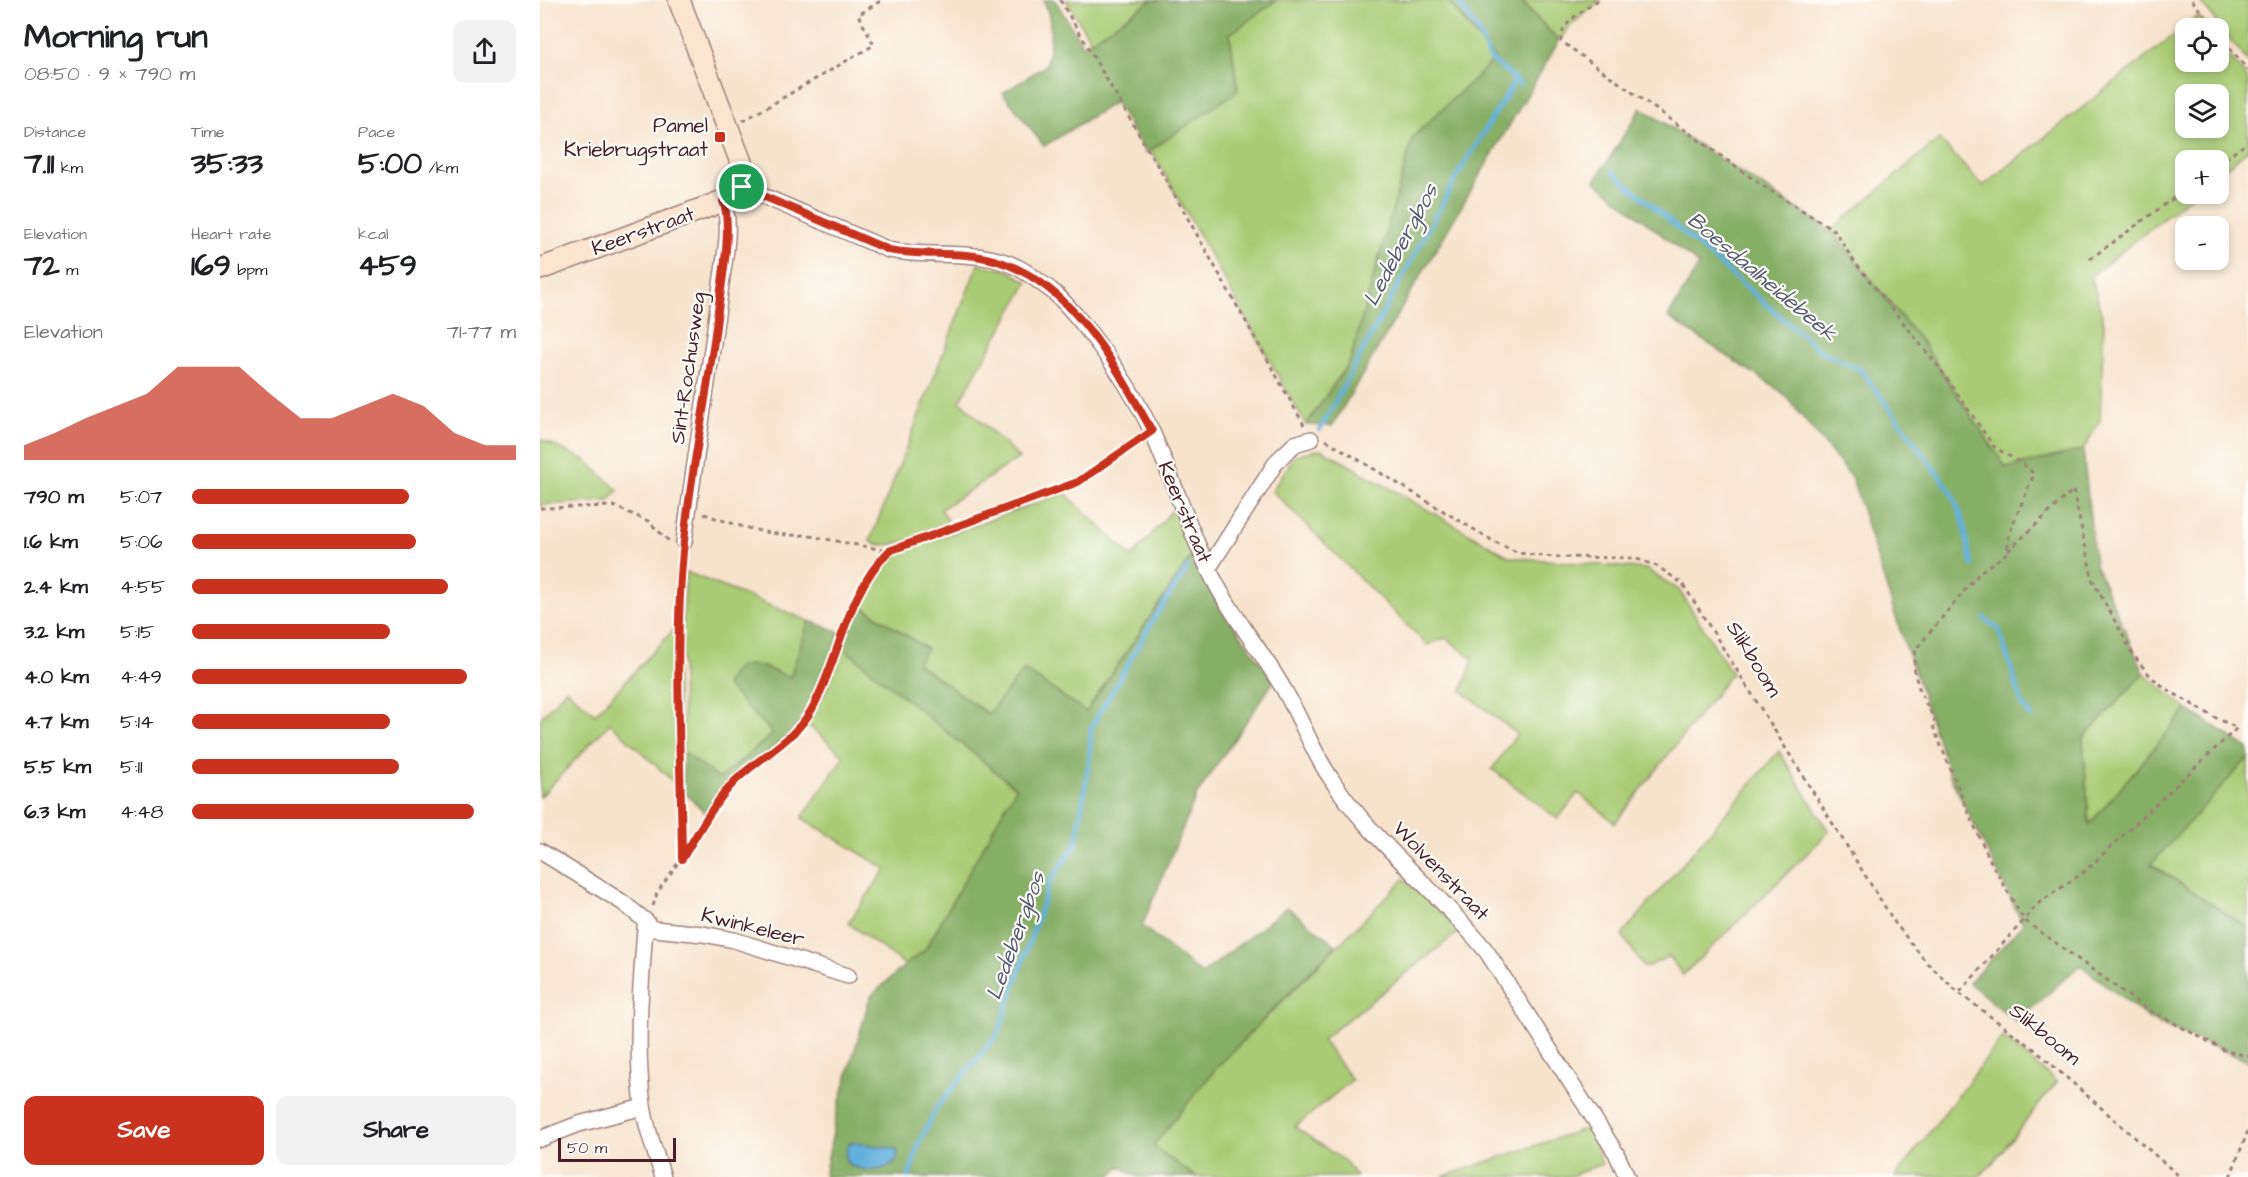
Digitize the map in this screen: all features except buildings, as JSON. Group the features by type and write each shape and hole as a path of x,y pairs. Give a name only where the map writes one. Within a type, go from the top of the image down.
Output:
{"main road":[{"path":"679,0 744,170 742,187"},
{"name":"Keerstraat","path":"540,269 723,201 742,187"}],"street":[{"name":"Keerstraat","path":"742,187 889,250 906,254 963,255 992,259 1018,268 1052,291 1072,310 1117,369 1152,431 1208,569 1223,596"},
{"name":"Sint-Rochusweg","path":"683,548 711,368 726,244 727,219 723,201"},
{"path":"1208,569 1277,461 1295,444 1311,439"},
{"name":"Wolvenstraat","path":"1223,596 1284,690 1308,741 1329,776 1399,860 1465,924 1487,952 1616,1153 1627,1177"},
{"path":"540,851 622,902 647,922"},
{"name":"Kwinkeleer","path":"663,1177 643,1107 640,1007 645,928 703,934 734,940 848,976"},
{"path":"540,1138 579,1124 643,1107"}],"path":[{"path":"729,129 874,45 858,15 882,0"},
{"path":"1060,0 1173,192 1311,439"},
{"path":"1598,0 1566,25 1561,34 1561,41 1760,184 1834,230 1853,260 1941,370 1994,447 2024,465 2034,474 2009,534 2007,553"},
{"path":"2192,0 2206,18"},
{"path":"2229,47 2248,70"},
{"path":"2229,156 2248,142"},
{"path":"2090,259 2175,197"},
{"path":"647,922 657,893 734,782 805,722 822,689 845,624 876,563 889,551 1078,482 1152,431"},
{"name":"Slikboom","path":"1311,439 1325,440 1484,536 1519,553 1554,557 1634,558 1657,566 1683,585 1895,923 1927,963 1959,993 2034,1049 2180,1177"},
{"path":"1959,993 2024,920 2038,903 2084,872 2237,728 2168,690 2151,677 2134,656 2093,581 2073,490 2007,553 1980,572 1916,649 1913,664 1918,687 1935,720 1932,724 1972,821 1993,866 2024,920 2144,1006 2226,1051 2248,1056"},
{"path":"540,508 613,506 648,520 683,548 678,618 682,859"},
{"path":"688,509 764,533 805,535 889,551"},
{"path":"2230,1177 2248,1131"}],"green space":[{"path":"1043,0 1055,0 1083,46 1152,0 1277,0 1230,34 1238,91 1146,153 1115,102 1044,146 1003,93 1045,66 1049,50 1050,24"},
{"path":"1066,0 1152,0 1091,41"},
{"path":"1277,0 1447,0 1495,59 1413,137 1350,361 1306,425 1151,150 1238,91 1230,34"},
{"path":"1447,0 1519,0 1559,41 1332,426 1306,425 1350,361 1413,137 1495,59"},
{"path":"1521,0 1601,0 1570,26 1559,41"},
{"path":"2199,0 2248,0 2248,62 2229,38 2229,18 2213,18"},
{"path":"2175,34 2175,72 2229,72 2229,55 2248,79 2248,150 2229,165 2229,150 2175,150 2175,204 2181,204 2091,276 2104,323 2100,421 2083,450 2006,468 1924,345 1831,230 1939,139 1983,186"},
{"path":"1641,108 1830,230 1924,345 2006,468 2083,450 2095,564 2144,673 2083,738 2089,825 2187,709 2248,748 2248,758 2151,864 2248,928 2248,1061 2151,1020 2080,965 2017,1022 1969,983 2023,924 1951,778 1899,627 1852,478 1782,392 1668,317 1699,265 1595,181"},
{"path":"978,264 1007,270 1028,282 960,401 1019,458 941,509 949,522 899,543 888,545 870,541"},
{"path":"540,439 585,460 618,490 609,501 540,505"},
{"path":"1321,449 1510,557 1646,569 1679,590 1732,673 1615,823 1578,793 1558,819 1492,769 1517,734 1462,691 1473,659 1446,638 1427,645 1272,491 1295,455"},
{"path":"1065,493 1132,557 1176,506 1191,541 1191,557 1086,712 1024,670 988,714 917,663 927,649 857,603 879,565 891,555"},
{"path":"1191,557 1215,599 1274,681 1197,794 1142,926 1202,974 1287,907 1336,945 1218,1066 1153,1146 1196,1177 1138,1177 1120,1166 1110,1177 824,1177 837,1112 870,997 925,950 1016,788 842,647 847,626 857,603 927,649 917,663 988,714 1024,670 1086,712"},
{"path":"686,572 809,621 790,678 754,665 773,734 719,779 683,752 682,637"},
{"path":"809,621 840,632 821,687 803,720 788,736 733,780 708,815 683,791 683,752 719,779 773,734 725,685 737,669 750,665 764,667 790,677"},
{"path":"676,627 679,787 610,723 540,797 540,719 566,689 595,714"},
{"path":"842,647 1016,788 925,950 905,965 848,923 886,869 802,818 844,756 806,723 829,684"},
{"path":"2144,673 2187,709 2089,826 2083,738"},
{"path":"1779,751 1829,832 1683,975 1669,956 1645,968 1622,935"},
{"path":"2248,758 2248,928 2151,864"},
{"path":"1404,879 1461,930 1322,1040 1352,1080 1295,1127 1346,1162 1356,1177 1196,1177 1152,1146 1218,1066"},
{"path":"2003,1037 2057,1082 1990,1166 1978,1177 1895,1177"},
{"path":"1590,1127 1602,1164 1568,1177 1442,1177"}],"water":[{"path":"850,1142 897,1149 897,1158 885,1168 865,1170 856,1168 846,1160"}],"waterway":[{"name":"Boesdaalheidebeek","path":"1457,0 1477,30 1491,60 1520,85"},
{"name":"Ledebergbos","path":"1320,430 1457,176 1512,86 1513,77"},
{"name":"Boesdaalheidebeek","path":"1612,171 1820,351 1861,370 1952,493 1963,521 1972,565"},
{"name":"Ledebergbos","path":"909,1177 919,1143 937,1107 998,1034 1050,881 1076,845 1089,762 1091,728 1155,617 1188,567"},
{"name":"Boesdaalheidebeek","path":"1984,618 1999,630 2023,706 2032,717"}],"place":[{"name":"Pamel Kriebrugstraat","path":"720,137"}],"route":[{"path":"742,187 889,250 906,254 963,255 992,259 1018,268 1052,291 1072,310 1117,369 1152,431 1078,482 889,551 876,563 855,602 822,689 805,722 734,782 682,859 678,618 684,542 711,368 726,244 727,219 723,201 742,187"}]}
